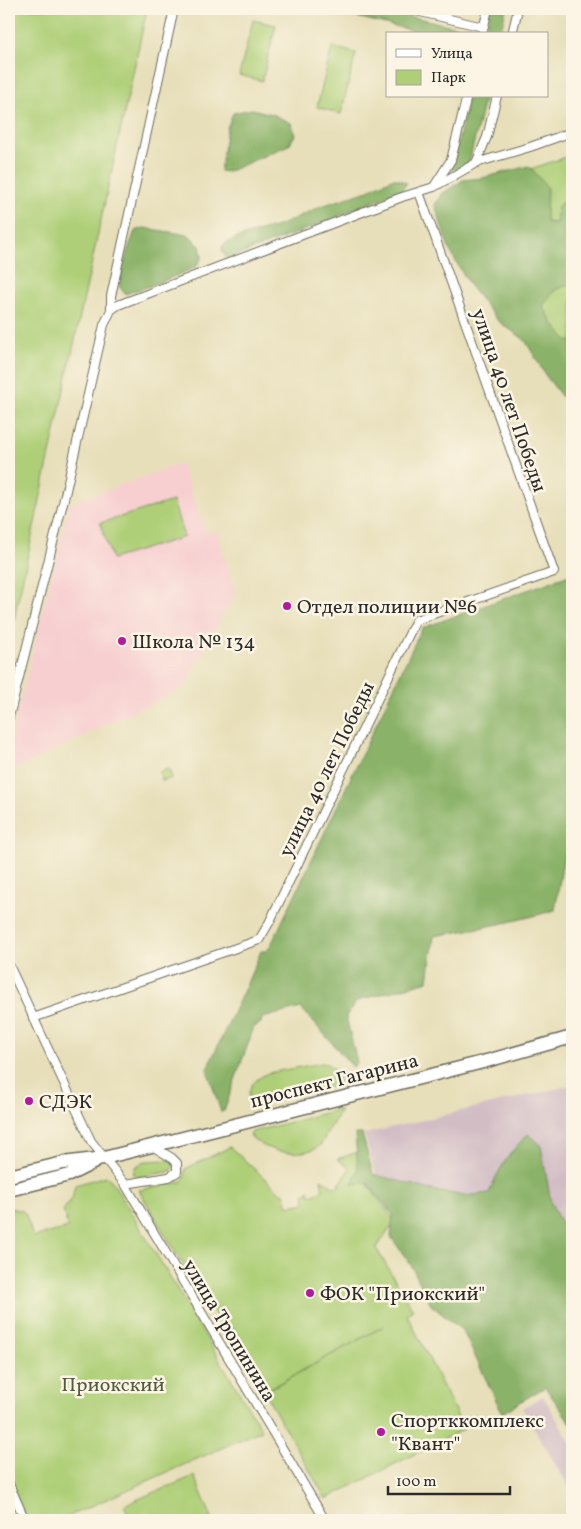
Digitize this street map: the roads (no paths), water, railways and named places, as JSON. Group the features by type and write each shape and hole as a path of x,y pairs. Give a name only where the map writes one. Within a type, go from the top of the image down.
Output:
{"main road":[{"name":"проспект Гагарина","path":"9,1176 63,1163 104,1158 483,1062 572,1037"},
{"name":"проспект Гагарина","path":"9,1190 69,1175 104,1158"}],"street":[{"path":"9,717 64,499 104,325 111,310 111,296 174,9"},
{"path":"408,9 482,30 488,9"},
{"path":"512,32 518,9"},
{"path":"434,187 451,160 466,98"},
{"path":"476,163 487,137 496,100"},
{"path":"111,310 118,305 215,268 402,197 434,187 476,163 572,132"},
{"name":"улица 40 лет Победы","path":"33,1018 258,940 269,923 416,620 554,572 419,192"},
{"name":"улица Тропинина","path":"9,965 91,1141 124,1184 325,1520"},
{"path":"124,1184 169,1177 177,1172 177,1163 172,1158 151,1146"},
{"path":"9,1484 25,1520"}],"place":[{"name":"Отдел полиции №6","path":"287,606"},
{"name":"Школа № 134","path":"122,641"},
{"name":"СДЭК","path":"29,1101"},
{"name":"ФОК \"Приокский\"","path":"310,1293"},
{"name":"Спортккомплекс \"Квант\"","path":"381,1432"}],"park label":[{"name":"Приокский","path":"113,1384"}]}
